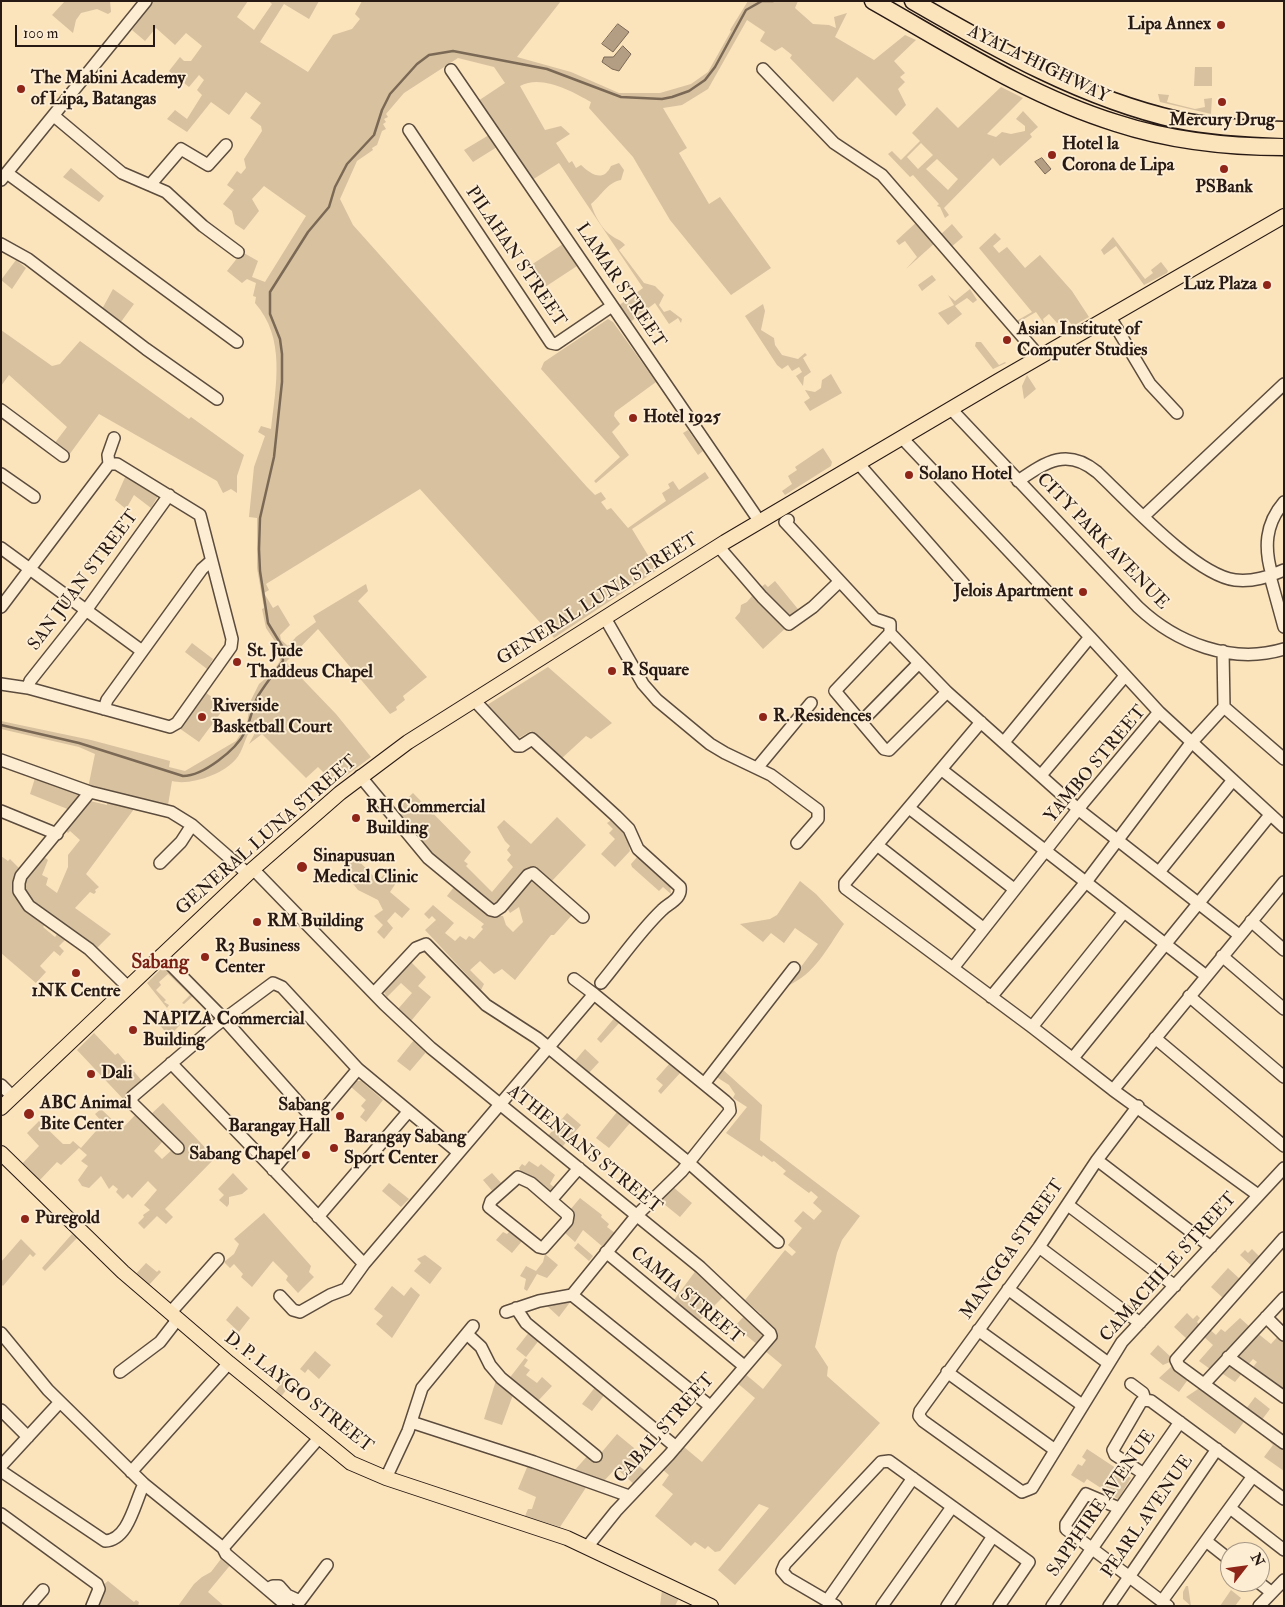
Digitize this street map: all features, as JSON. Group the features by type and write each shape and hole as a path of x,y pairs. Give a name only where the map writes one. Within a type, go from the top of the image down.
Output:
{"highway":[{"name":"AYALA HIGHWAY","path":"912,1 1046,71 1128,106 1171,118 1212,125 1284,130"},
{"name":"AYALA HIGHWAY","path":"879,3 1008,77 1116,124 1197,142 1284,147"}],"main road":[{"name":"GENERAL LUNA STREET","path":"1,1108 251,872 360,776 415,737 718,546 1284,216"},
{"name":"D. P. LAYGO STREET","path":"1,1153 68,1220 173,1316 351,1463 386,1478 555,1534 587,1547 711,1606"}],"street":[{"path":"146,1 4,176 237,342"},
{"path":"763,68 834,143 882,175 1040,357"},
{"name":"LAMAR STREET","path":"451,70 760,522"},
{"path":"54,116 122,173 166,192 204,226 238,252"},
{"name":"PILAHAN STREET","path":"409,130 550,342 556,344 612,306"},
{"path":"150,184 181,149 208,165 226,145"},
{"path":"1,244 28,259 146,349 217,399"},
{"path":"1110,317 1146,379 1177,413"},
{"path":"1144,516 1284,384"},
{"name":"CITY PARK AVENUE","path":"951,409 1152,621 1179,638 1223,652 1263,653 1284,649"},
{"path":"1,410 63,456"},
{"path":"1,607 109,464 108,455 114,438"},
{"path":"902,438 1090,636 1159,712"},
{"path":"1018,480 1052,461 1077,460 1093,469 1194,561 1217,575 1237,580 1271,575 1284,570"},
{"path":"858,463 964,584"},
{"path":"1,684 28,688 172,726 232,645 201,517 194,510 117,464 109,464"},
{"path":"1,474 34,497"},
{"name":"SAN JUAN STREET","path":"28,688 30,681 87,609 169,496"},
{"path":"1284,502 1271,520 1267,535 1268,561 1284,627"},
{"path":"788,520 785,522 874,619 890,624 890,633 835,691 884,749 889,750 947,692"},
{"path":"718,546 762,597 789,624 812,607 839,582"},
{"path":"1,548 142,651"},
{"path":"104,709 107,700 202,568 211,561"},
{"path":"605,618 652,695 710,744 771,775 818,810 818,819 797,843"},
{"path":"890,633 947,692 1042,774 1079,810 1239,935"},
{"path":"1004,742 1090,636"},
{"path":"991,997 1086,882 1191,743 1224,707 1223,652"},
{"path":"862,721 919,663"},
{"path":"1042,774 1125,676"},
{"path":"474,700 517,746 521,746 532,739 579,780 628,828 638,849 680,887 680,894 677,899 653,920 601,983"},
{"path":"757,768 811,703"},
{"path":"1224,707 1284,759"},
{"name":"YAMBO STREET","path":"953,968 1014,889 1159,712 1284,827"},
{"path":"981,722 845,883 845,888 1032,1027 1113,1090 1138,1106 1258,1195"},
{"name":"ATHENIANS STREET","path":"1,760 90,792 165,810 192,825 251,872 431,1048 700,1267 769,1331 771,1336"},
{"path":"942,770 1045,853 1086,882 1205,976"},
{"path":"360,776 428,858 491,910 500,909 527,876 533,873 583,917"},
{"path":"1159,872 1233,780"},
{"path":"90,792 22,876 19,883 23,900 90,949 128,987"},
{"path":"909,808 1014,889"},
{"path":"1,811 56,834"},
{"path":"1073,1058 1270,815"},
{"path":"160,863 180,842 192,825"},
{"path":"877,845 983,928"},
{"path":"1113,1090 1239,935 1283,885"},
{"path":"1032,1027 1124,912"},
{"path":"1251,921 1284,950"},
{"path":"374,993 416,948 426,944 486,1005 548,1047 689,1163 778,1242"},
{"path":"161,955 224,1019 315,1121"},
{"path":"1222,956 1284,1009"},
{"path":"704,1084 794,968"},
{"path":"574,979 729,1105 729,1113 689,1163 637,1215 572,1295 511,1310 676,1448"},
{"path":"178,1148 131,1100 171,1063 224,1019 268,984 276,983 358,1069 458,1152"},
{"path":"280,1296 293,1310 300,1312 330,1294 346,1289 364,1264 498,1104 594,994"},
{"path":"1189,996 1284,1077"},
{"path":"1155,1038 1284,1146"},
{"path":"171,1063 364,1264"},
{"path":"272,1170 358,1069"},
{"path":"1,1085 13,1097"},
{"name":"MANGGA STREET","path":"1028,1492 1022,1492 919,1416 920,1411 1068,1205 1097,1160 1138,1106"},
{"path":"318,1216 408,1112"},
{"path":"1097,1160 1211,1247"},
{"path":"552,1199 579,1168"},
{"name":"CAMACHILE STREET","path":"1028,1492 1122,1342 1284,1168"},
{"path":"518,1177 528,1180 552,1199 565,1210 568,1219 546,1246 542,1248 492,1210 489,1204 518,1177"},
{"path":"1068,1205 1175,1286"},
{"path":"1284,1238 1178,1356 1178,1365 1284,1443"},
{"path":"1038,1247 1140,1323"},
{"name":"CAMIA STREET","path":"606,1252 744,1366"},
{"path":"120,1372 160,1342 173,1316 218,1259"},
{"path":"1008,1289 1108,1363"},
{"path":"572,1295 710,1406"},
{"path":"1204,1384 1284,1298"},
{"path":"1266,1317 1284,1335"},
{"path":"386,1478 411,1422 422,1388 470,1330 490,1365 501,1378 596,1456"},
{"path":"978,1330 1082,1406"},
{"path":"1,1332 60,1402 144,1484 223,1548 226,1554 287,1606"},
{"name":"CABAL STREET","path":"587,1547 629,1496 676,1448 771,1336"},
{"path":"1228,1357 1284,1397"},
{"path":"132,1472 229,1364"},
{"path":"947,1372 1055,1450"},
{"path":"1131,1384 1141,1392 1145,1400"},
{"path":"1144,1474 1118,1457 1113,1450 1141,1402 1145,1400 1151,1401 1284,1499"},
{"path":"1,1466 60,1402"},
{"path":"1,1410 28,1437"},
{"path":"411,1422 534,1462 629,1496"},
{"name":"SAPPHIRE AVENUE","path":"1052,1606 1180,1422"},
{"path":"223,1548 319,1438"},
{"name":"PEARL AVENUE","path":"1109,1606 1217,1449"},
{"path":"913,1478 832,1603 788,1578 782,1571 785,1564 881,1462 889,1461 913,1478 952,1508 1029,1562 999,1606"},
{"path":"1,1471 105,1541 114,1539 128,1522 144,1484"},
{"path":"1119,1508 1090,1494 1083,1496 1066,1526 1070,1533 1130,1575 1165,1603 1206,1541 1253,1476"},
{"path":"882,1606 952,1508"},
{"path":"1230,1508 1284,1550"},
{"path":"1,1514 97,1584 99,1589 98,1596 92,1606"},
{"path":"947,1606 993,1536"},
{"path":"1206,1541 1220,1552"},
{"path":"267,1589 279,1586 288,1595 300,1600 327,1565"},
{"path":"1259,1606 1284,1580"},
{"path":"29,1606 43,1590"}],"shaded area":[{"path":"65,1 110,1 111,12 108,14 97,9 81,13 76,20 73,33 52,15"},
{"path":"154,1 248,1 237,17 254,30 272,4 269,1 319,1 309,19 284,4 260,42 308,72 333,35 352,29 360,19 355,14 362,1 561,1 517,57 571,72 619,93 660,93 691,84 708,72 748,1 798,1 795,8 813,24 829,25 836,28 834,17 847,13 835,37 874,60 905,35 916,40 894,61 905,73 900,77 905,82 898,89 906,105 896,116 857,77 833,102 790,58 792,55 782,47 775,51 760,41 765,32 747,20 708,89 682,105 663,108 687,148 679,153 709,204 720,197 771,268 731,295 670,220 633,157 589,108 591,102 556,85 537,82 520,86 545,130 561,126 570,134 556,143 569,163 572,161 576,168 581,165 593,174 601,176 611,166 619,163 624,170 621,180 612,183 591,204 592,208 605,230 625,245 619,250 644,283 655,286 664,295 659,305 664,312 670,310 682,319 681,323 678,318 669,324 655,303 629,323 618,306 643,288 559,163 532,180 478,101 505,83 494,67 458,58 404,93 386,114 388,117 384,119 386,122 383,124 386,129 382,131 377,145 357,161 340,199 353,225 587,487 595,495 601,492 606,499 601,502 607,510 611,508 628,528 666,501 662,493 670,488 668,484 673,481 679,490 705,472 709,478 632,529 657,570 554,638 420,489 266,584 269,590 264,593 273,608 278,605 290,625 280,635 281,640 288,646 296,637 316,622 313,616 366,584 368,591 358,601 427,677 403,696 405,700 396,707 397,710 390,714 318,629 286,662 336,714 371,757 335,784 318,767 306,778 262,734 249,744 256,731 251,728 242,749 231,764 206,778 188,782 172,781 168,805 88,788 95,754 79,747 1,729 1,721 91,740 170,761 169,767 185,771 236,741 247,724 250,702 259,684 272,673 280,661 278,646 266,628 262,609 264,608 257,568 257,518 249,517 254,467 265,436 258,432 261,426 271,429 276,379 275,347 265,317 255,303 256,297 253,296 256,283 247,279 242,283 227,271 242,252 258,261 252,277 265,282 306,216 264,186 252,199 259,211 244,230 235,224 232,211 223,204 234,190 227,185 237,171 241,174 246,168 244,159 262,131 261,126 250,118 261,103 246,92 229,115 211,102 187,132 167,119 175,110 187,119 202,95 197,90 204,80 199,75 189,87 169,71 180,57 184,61 191,61 202,46 186,33 175,45 156,28 145,41 132,30"},
{"path":"618,24 629,32 613,52 602,44"},
{"path":"623,46 631,54 619,71 612,69 602,62 604,57 613,57"},
{"path":"1195,67 1212,67 1212,86 1194,86"},
{"path":"1001,87 1023,98 987,134 996,137 1002,132 1011,134 1025,131 1025,126 1016,119 1023,111 1038,127 1030,134 1032,137 1000,166 993,158 944,208 949,215 945,218 940,207 937,206 939,204 913,175 910,177 888,154 892,151 901,160 920,141 912,133 937,107 958,128","holes":["921,143 933,155 918,169 907,157","937,159 958,179 948,190 926,169"]},
{"path":"1158,94 1169,95 1167,102 1195,109 1205,107 1204,99 1212,98 1211,114 1160,102"},
{"path":"489,135 497,147 473,162 464,150"},
{"path":"1042,158 1051,169 1045,174 1035,162"},
{"path":"71,168 104,196 99,202 63,177"},
{"path":"919,220 936,242 906,269 917,257 905,241 899,245 896,241"},
{"path":"952,224 963,237 950,248 939,236"},
{"path":"995,233 1001,239 993,246 999,253 1007,247 1025,268 1040,255 1072,291 1089,317 1073,326 1066,318 1057,323 1049,314 1043,319 1045,325 1036,312 1019,322 1036,345 1013,323 1032,312 979,248"},
{"path":"1113,237 1145,279 1153,273 1151,270 1161,262 1168,271 1167,273 1144,285 1116,246 1104,255 1101,250"},
{"path":"563,244 577,266 542,289 528,267"},
{"path":"16,260 26,268 12,289 1,280"},
{"path":"932,275 936,280 922,291 918,285"},
{"path":"113,289 134,304 118,326 101,311"},
{"path":"970,289 977,300 973,303 967,298 955,306 962,314 948,325 938,313 954,305 948,295 955,301"},
{"path":"763,304 765,311 761,330 774,338 775,345 782,355 798,359 805,353 807,355 803,358 811,372 804,377 803,386 796,376 802,372 799,367 792,371 788,365 782,369 777,365 745,316"},
{"path":"608,319 613,322 656,382 615,412 614,416 620,424 612,432 629,455 596,483 594,481 620,457 541,369 544,362"},
{"path":"1,330 52,366 60,364 80,341 189,419 191,417 244,455 237,476 237,493 231,489 223,493 217,481 99,414 69,455 54,444 67,427 9,375 1,386"},
{"path":"976,342 981,342 999,365 1006,363 993,369 975,346"},
{"path":"831,374 842,393 810,411 804,402 810,398 805,390 815,392 821,388 822,380"},
{"path":"1027,375 1036,389 1024,399 1022,386"},
{"path":"688,430 703,451 698,455 683,433"},
{"path":"823,448 832,462 831,466 785,495 782,491 792,484 788,476 797,470 795,467"},
{"path":"126,475 158,496 151,508 134,495 126,509 115,500"},
{"path":"735,573 789,625 763,649 735,618 740,612 741,605 752,596"},
{"path":"775,581 802,614 789,624 758,590 765,584 768,587"},
{"path":"192,643 213,659 207,669 185,652"},
{"path":"548,667 612,723 591,739 586,736 561,759 531,731 517,739 487,705"},
{"name":"Riverside Basketball Court","path":"205,692 225,707 199,742 179,728"},
{"path":"36,775 83,792 70,810 30,794"},
{"path":"413,793 471,852 464,861 468,864 466,866 492,892 513,867 507,860 511,855 507,850 510,846 497,827 504,820 531,844 557,817 586,845 551,882 535,868 494,908 451,873 421,842 419,835 395,810"},
{"path":"91,796 90,801 107,805 108,799 137,805 86,874 99,887 95,890 96,892 94,894 90,892 75,908 111,934 95,950 25,897 23,880 43,856 48,860 42,875 48,878 46,885 57,893 68,867 68,855 80,840 70,831 68,833 65,830"},
{"path":"613,819 627,836 630,851 615,867 601,854 615,839 609,833 613,829 607,823"},
{"path":"639,855 670,884 671,894 663,887 659,891 632,867 631,864"},
{"path":"1,856 8,861 10,859 23,872 22,906 46,923 43,927 55,937 58,933 66,939 59,946 64,951 60,956 54,951 40,966 46,972 36,983 1,953"},
{"path":"355,857 378,881 390,868 400,877 390,892 410,909 402,918 395,912 387,921 393,928 384,939 377,932 383,925 374,916 383,910 378,900 358,890 342,870"},
{"path":"531,879 572,915 554,935 551,935 515,980 502,969 494,974 480,961 470,970 484,984 481,990 425,930 436,920 432,916 429,919 424,914 433,905 454,923 445,933 455,941 460,936 466,940 469,936 474,939 483,929 481,927 484,924 447,896 454,887 491,916 503,916 506,925 513,932 523,922 519,907 510,913 507,908"},
{"path":"800,881 816,894 844,924 813,968 786,987 818,944 795,928 784,943 771,933 763,942 740,924 770,919 777,915"},
{"path":"410,961 426,977 418,986 431,997 411,1021 398,1009 412,993 401,983 387,997 383,990"},
{"path":"163,967 193,996 184,1004 182,1003 190,995 168,974 159,982 161,985 156,990 166,1000 164,1002 169,1005 167,1008 147,983"},
{"path":"155,1015 164,1026 175,1017 181,1024 169,1036 153,1017"},
{"path":"616,1016 621,1021 601,1043 597,1039"},
{"path":"94,1033 115,1055 118,1053 143,1082 125,1101 77,1050"},
{"path":"414,1040 427,1051 410,1071 397,1061"},
{"path":"585,1049 599,1062 588,1074 574,1062"},
{"path":"670,1063 681,1072 661,1094 658,1091 663,1085 656,1079"},
{"path":"721,1068 762,1105 760,1140 860,1216 842,1240 837,1253 815,1347 828,1367 827,1376 880,1423 735,1585 718,1570 769,1508 759,1504 720,1551 715,1552 708,1546 705,1549 695,1542 691,1546 655,1516 673,1494 662,1485 669,1475 663,1470 684,1447 702,1462 755,1398 736,1382 744,1373 763,1389 782,1365 735,1326 747,1313 755,1320 761,1314 745,1300 785,1250 792,1256 796,1252 788,1245 802,1228 794,1221 803,1211 814,1220 822,1211 813,1203 818,1197 811,1191 809,1193 783,1174 786,1171 774,1161 772,1162 763,1155 762,1157 726,1133 747,1107 733,1098 735,1094 729,1085 715,1076"},
{"path":"356,1081 361,1081 383,1100 366,1122 360,1117 365,1110 361,1106 366,1100 350,1086"},
{"path":"163,1103 215,1158 165,1209 173,1217 166,1224 157,1216 144,1229 138,1223 144,1217 143,1215 150,1210 144,1205 157,1190 148,1181 132,1198 128,1194 123,1199 116,1192 118,1189 113,1185 109,1189 101,1176 89,1188 82,1186 78,1180 88,1166 81,1161 87,1155 79,1148 61,1165 57,1162 39,1181 21,1165 39,1146 27,1133 39,1121 63,1144 70,1144 73,1141 81,1148 103,1123 95,1114 101,1109 122,1129 137,1113 165,1139 154,1151 162,1159 174,1148 149,1116"},
{"path":"617,1112 630,1123 609,1148 596,1138"},
{"path":"567,1113 581,1125 562,1147 548,1136"},
{"path":"529,1161 538,1167 541,1164 555,1175 550,1184 556,1189 551,1194 520,1170 519,1168 522,1164 525,1166"},
{"path":"233,1173 248,1189 242,1194 229,1197 227,1207 219,1200 224,1195 218,1189"},
{"path":"492,1173 503,1185 494,1193 483,1180"},
{"path":"389,1183 409,1199 401,1207 382,1191"},
{"path":"673,1187 692,1203 680,1217 659,1200"},
{"path":"580,1198 602,1215 601,1217 609,1224 607,1227 615,1233 603,1247 583,1230 575,1242 565,1233 573,1224 570,1210"},
{"path":"264,1213 311,1266 309,1272 314,1277 298,1293 286,1280 288,1276 273,1261 252,1287 241,1277 243,1274 234,1264 230,1268 224,1262 234,1254 239,1244 234,1239"},
{"path":"510,1231 522,1241 512,1253 496,1240 503,1232 507,1234"},
{"path":"72,1234 77,1238 45,1271 42,1268"},
{"path":"21,1239 36,1254 33,1257 30,1254 3,1286 1,1284 1,1262"},
{"path":"578,1243 593,1256 589,1261 574,1248"},
{"path":"1252,1249 1261,1258 1253,1267 1240,1255 1245,1250 1248,1253"},
{"path":"545,1254 558,1265 547,1278 537,1274 527,1291 524,1289 526,1279 520,1276 526,1266 536,1271 543,1262"},
{"path":"425,1255 442,1268 430,1284 414,1271 421,1263 417,1259"},
{"path":"146,1263 157,1272 159,1270 161,1272 148,1286 135,1275"},
{"path":"1228,1268 1241,1280 1223,1298 1211,1287"},
{"path":"697,1269 726,1294 699,1321 674,1300"},
{"path":"392,1286 404,1296 411,1287 420,1295 392,1338 376,1324 383,1316 374,1309"},
{"path":"571,1301 559,1317 546,1305"},
{"path":"237,1306 250,1318 239,1332 226,1320"},
{"path":"1187,1313 1193,1319 1197,1315 1200,1318 1197,1322 1200,1325 1187,1339 1174,1327"},
{"path":"1240,1318 1250,1327 1210,1369 1199,1361 1213,1345 1202,1335 1208,1328 1216,1335 1221,1329 1225,1332"},
{"path":"530,1331 540,1339 526,1357 516,1349"},
{"path":"1256,1332 1271,1344 1279,1335 1284,1340 1284,1395 1250,1371 1257,1362 1253,1359 1246,1367 1235,1356"},
{"path":"1158,1345 1172,1358 1172,1361 1163,1365 1150,1354"},
{"path":"315,1351 331,1365 319,1379 308,1369 305,1373 300,1369"},
{"path":"525,1358 528,1360 524,1366 530,1370 526,1375 537,1383 542,1377 552,1386 537,1402 508,1380"},
{"path":"1228,1363 1243,1372 1235,1382 1220,1372"},
{"path":"1172,1366 1189,1378 1179,1392 1159,1378"},
{"path":"286,1377 292,1383 279,1399 273,1394"},
{"path":"497,1377 514,1392 502,1425 484,1419"},
{"path":"596,1386 605,1394 592,1411 582,1404"},
{"path":"1201,1387 1246,1419 1235,1434 1186,1397"},
{"path":"1255,1397 1270,1409 1261,1421 1246,1409"},
{"path":"617,1434 645,1457 638,1465 648,1473 636,1486 616,1468 603,1482 574,1471 589,1454 596,1459"},
{"path":"1272,1439 1284,1447 1284,1471 1264,1457 1273,1445 1270,1442"},
{"path":"1087,1449 1131,1478 1118,1499 1087,1479 1084,1483 1071,1475 1078,1464 1082,1466 1086,1460 1082,1457"},
{"path":"528,1465 587,1486 560,1527 525,1516 528,1509 532,1509 536,1497 518,1489"},
{"path":"224,1555 232,1563 208,1592 224,1606 178,1606 194,1584 211,1572"},
{"path":"108,1581 134,1602 136,1600 139,1602 138,1606 95,1606 103,1585"},
{"path":"1186,1586 1188,1586 1191,1606 1183,1599 1183,1592"},
{"path":"662,1590 679,1598 675,1606 660,1606"},
{"path":"1230,1592 1234,1592 1241,1598 1235,1606 1220,1606"}],"waterway":[{"path":"762,1 773,1"},
{"path":"1,725 79,743 183,776 200,772 209,767 227,754 241,739 258,696 283,661 282,646 268,623 260,571 259,549 260,518 274,457 282,382 282,354 280,339 270,314 270,292 308,232 329,207 335,187 347,164 374,135 382,110 390,94 417,64 429,55 453,51 547,69 621,97 662,99 689,91 705,80 715,67 746,10 762,1"}],"place":[{"name":"Lipa Annex","path":"1221,25"},
{"name":"The Mabini Academy of Lipa, Batangas","path":"21,89"},
{"name":"Mercury Drug","path":"1222,102"},
{"name":"Hotel la Corona de Lipa","path":"1052,155"},
{"name":"PSBank","path":"1224,169"},
{"name":"Luz Plaza","path":"1267,285"},
{"name":"Asian Institute of Computer Studies","path":"1007,340"},
{"name":"Hotel 1925","path":"633,418"},
{"name":"Solano Hotel","path":"909,475"},
{"name":"Jelois Apartment","path":"1083,592"},
{"name":"St. Jude Thaddeus Chapel","path":"237,662"},
{"name":"R Square","path":"612,671"},
{"name":"Riverside Basketball Court","path":"202,717"},
{"name":"R. Residences","path":"763,717"},
{"name":"RH Commercial Building","path":"356,818"},
{"name":"Sinapusuan Medical Clinic","path":"302,867"},
{"name":"RM Building","path":"257,922"},
{"name":"R3 Business Center","path":"205,957"},
{"name":"1NK Centre","path":"76,973"},
{"name":"NAPIZA Commercial Building","path":"133,1030"},
{"name":"Dali","path":"91,1074"},
{"name":"ABC Animal Bite Center","path":"29,1114"},
{"name":"Sabang Barangay Hall","path":"340,1116"},
{"name":"Barangay Sabang Sport Center","path":"334,1148"},
{"name":"Sabang Chapel","path":"306,1155"},
{"name":"Puregold","path":"25,1219"}],"district":[{"name":"Sabang","path":"160,964"}]}
